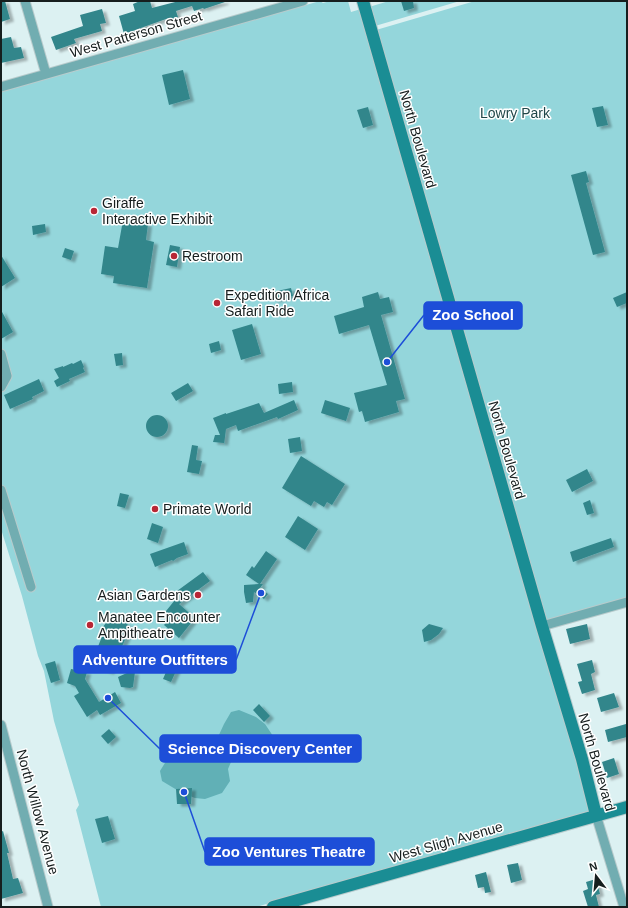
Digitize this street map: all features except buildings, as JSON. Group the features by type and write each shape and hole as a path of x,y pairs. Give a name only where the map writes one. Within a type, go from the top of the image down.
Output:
{"street":[{"path":"25,1 46,74"},
{"name":"West Patterson Street","path":"1,87 303,1"},
{"name":"North Boulevard","path":"363,1 542,626 582,759 596,815 624,907"},
{"path":"1,354 7,376 1,386"},
{"path":"1,490 31,587"},
{"path":"542,626 627,602"},
{"name":"North Willow Avenue","path":"1,724 48,907"},
{"name":"West Sligh Avenue","path":"273,907 627,807"}],"green space":[{"path":"320,1 323,3 330,1 348,1 351,12 361,9 591,811 256,907 101,907 76,810 79,805 54,721 44,671 38,656 22,596 1,529 1,92"},
{"path":"389,1 460,1 375,26 369,7"},
{"name":"Lowry Park","path":"475,1 627,1 627,603 546,627 376,30"}],"shaded area":[{"path":"239,710 256,717 265,724 275,739 268,755 263,757 248,752 241,759 231,762 228,769 230,781 222,793 205,799 195,798 182,793 162,781 160,771 168,758 185,747 199,743 207,743 218,737 231,712"}],"place":[{"name":"Giraffe Interactive Exhibit","path":"94,211"},
{"name":"Restroom","path":"174,256"},
{"name":"Expedition Africa Safari Ride","path":"217,303"},
{"name":"Zoo School","path":"387,362"},
{"name":"Primate World","path":"155,509"},
{"name":"Adventure Outfitters","path":"261,593"},
{"name":"Asian Gardens","path":"198,595"},
{"name":"Manatee Encounter Ampitheatre","path":"90,625"},
{"name":"Science Discovery Center","path":"108,698"},
{"name":"Zoo Ventures Theatre","path":"184,792"}]}
